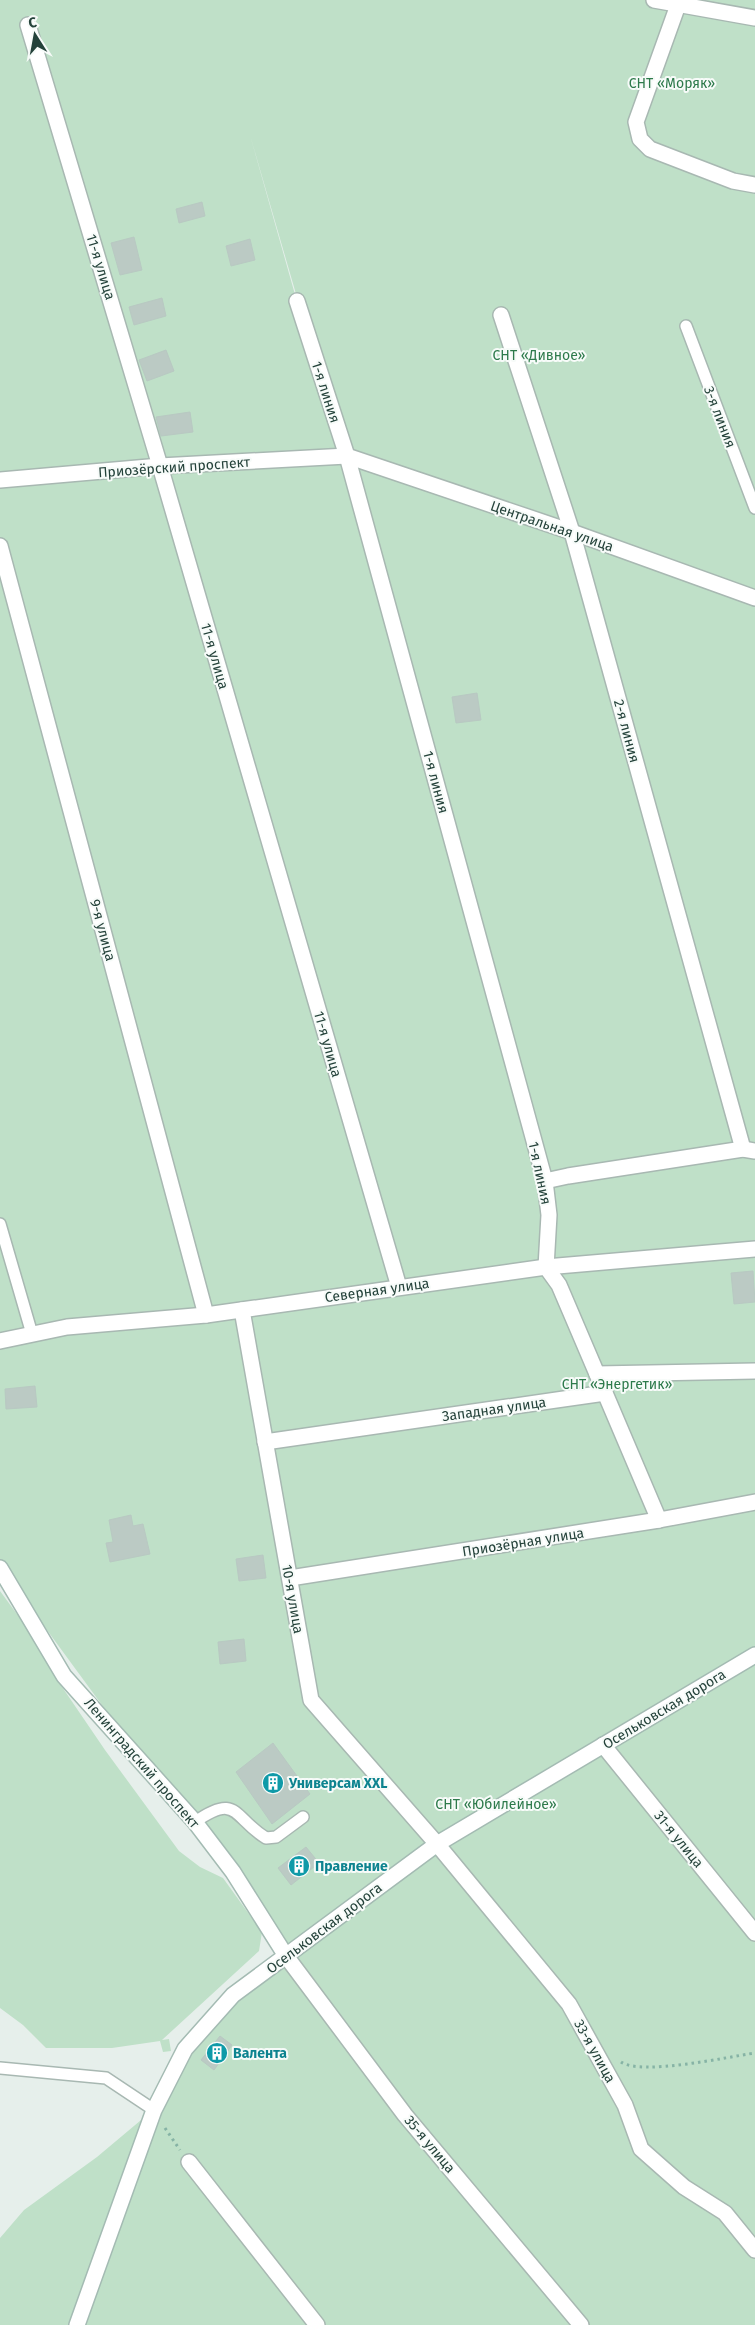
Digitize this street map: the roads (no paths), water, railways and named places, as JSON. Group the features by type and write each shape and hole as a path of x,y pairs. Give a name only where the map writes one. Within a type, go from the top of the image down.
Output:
{"street":[{"path":"654,0 755,18"},
{"path":"678,5 636,122 640,139 650,149 733,181 755,185"},
{"name":"11-я улица","path":"28,25 160,466 399,1287"},
{"name":"1-я линия","path":"297,302 347,456 545,1181 549,1215 546,1267"},
{"name":"2-я линия","path":"501,315 572,532 749,1150"},
{"name":"Приозёрский проспект","path":"0,480 160,466 347,456"},
{"name":"Центральная улица","path":"347,456 572,532 755,598"},
{"name":"9-я улица","path":"0,546 206,1315"},
{"path":"545,1181 749,1150"},
{"name":"Северная улица","path":"0,1341 67,1328 206,1315 546,1267 755,1249"},
{"path":"546,1267 559,1285 659,1520"},
{"name":"10-я улица","path":"242,1310 312,1700 437,1844"},
{"path":"597,1374 755,1371"},
{"name":"Западная улица","path":"266,1442 605,1393"},
{"name":"Приозёрная улица","path":"290,1578 659,1520 755,1502"},
{"name":"Ленинградский проспект","path":"0,1568 64,1676 195,1822 233,1872 286,1956"},
{"name":"Осельковская дорога","path":"78,2325 154,2110 185,2049 233,1995 437,1844 755,1655"},
{"name":"31-я улица","path":"603,1745 755,1932"},
{"name":"33-я улица","path":"437,1844 569,2004 625,2106 641,2149 684,2186 725,2213 755,2250"},
{"name":"35-я улица","path":"286,1956 405,2115 581,2325"},
{"path":"189,2162 317,2325"}],"lane":[{"name":"3-я линия","path":"686,326 755,508"},
{"path":"0,1224 32,1334"},
{"path":"195,1822 222,1807 234,1810 266,1838 276,1837 303,1817"},
{"path":"0,2068 106,2078 154,2110"}],"place":[{"name":"Универсам XXL","path":"273,1783"},
{"name":"Правление","path":"299,1866"},
{"name":"Валента","path":"217,2053"}],"park label":[{"name":"СНТ «Моряк»","path":"672,83"},
{"name":"СНТ «Дивное»","path":"539,355"},
{"name":"СНТ «Энергетик»","path":"617,1384"},
{"name":"СНТ «Юбилейное»","path":"496,1804"}]}
